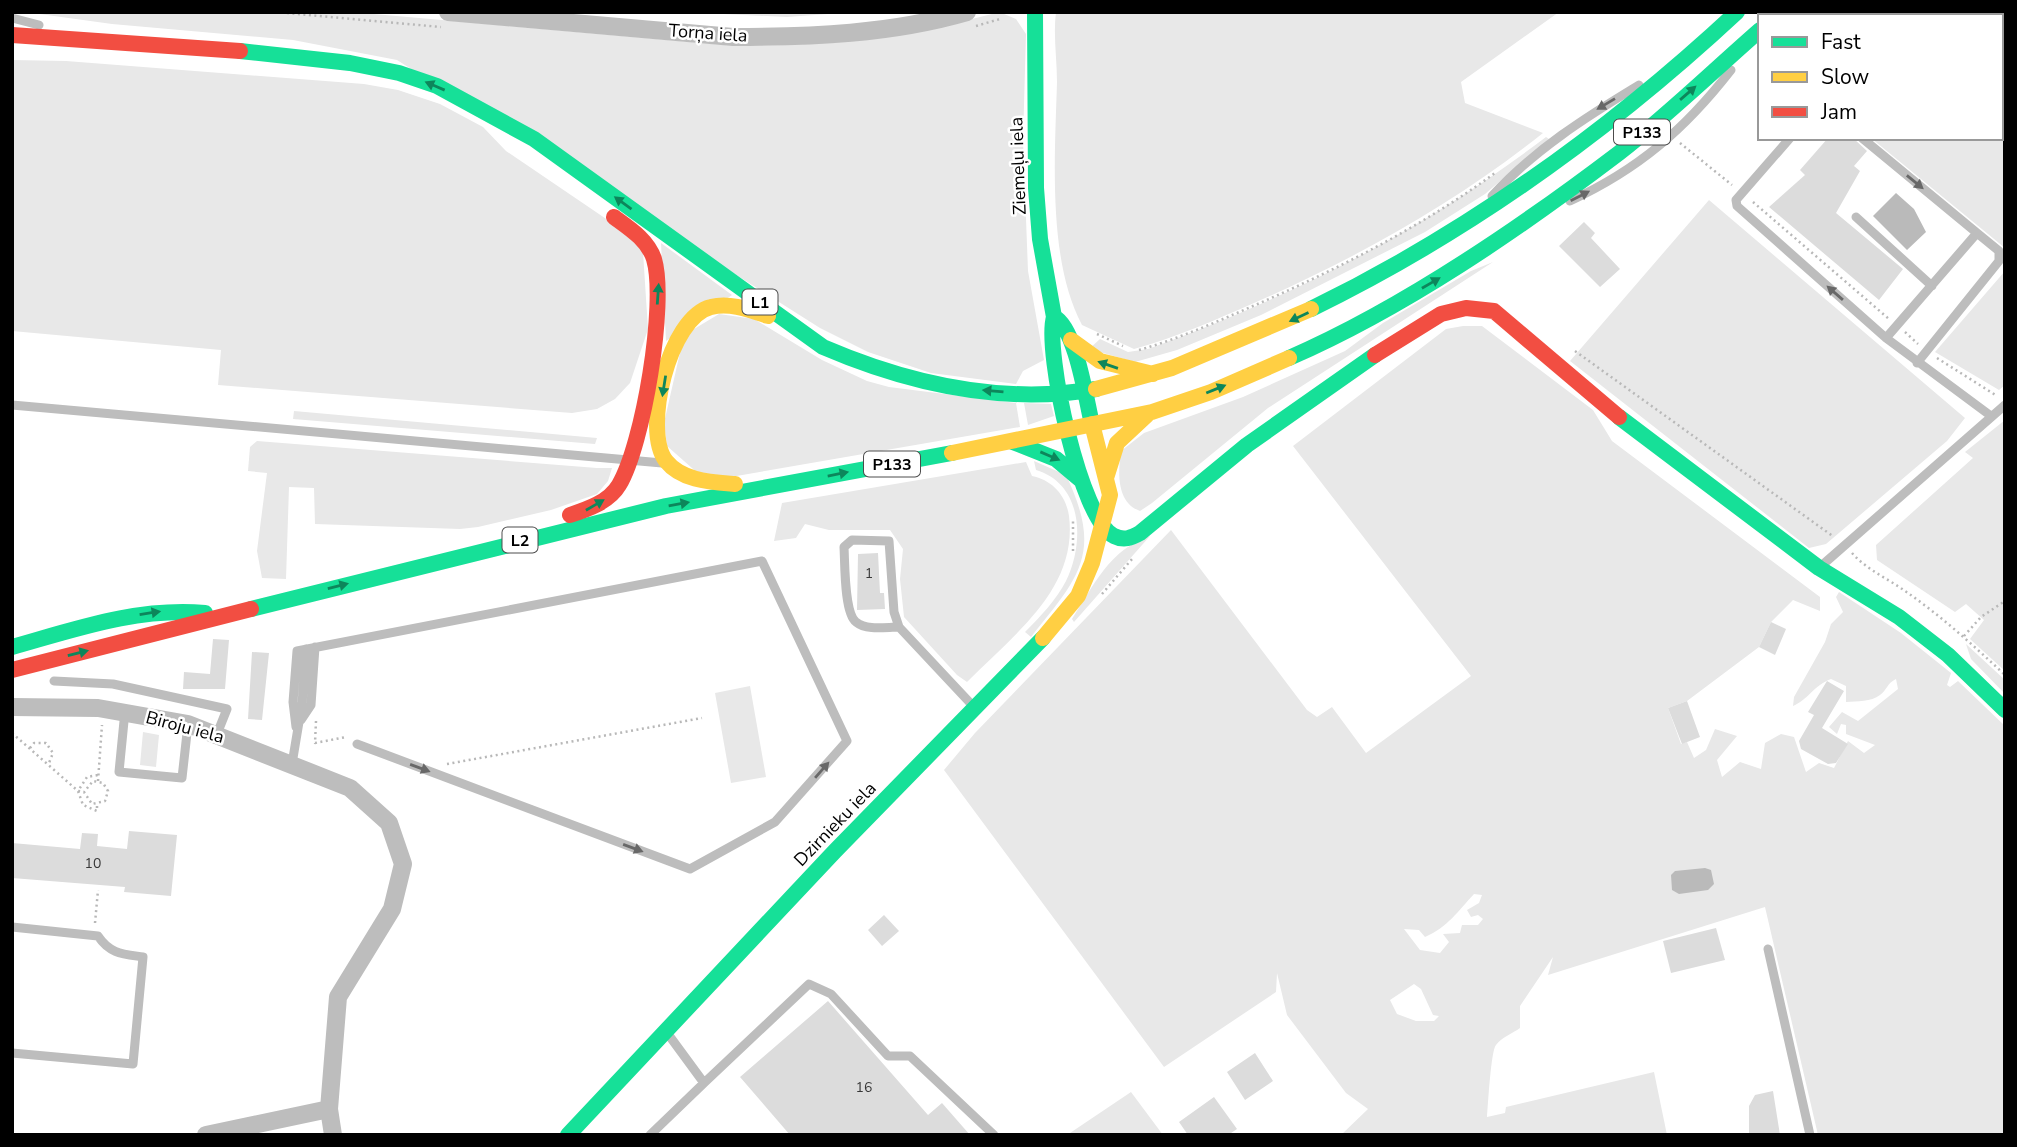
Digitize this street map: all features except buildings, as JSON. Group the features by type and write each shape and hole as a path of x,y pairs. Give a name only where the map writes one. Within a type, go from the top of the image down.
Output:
{"main road":[{"name":"Ziemeļu iela","path":"1035,12 1036,188 1040,239 1054,317 1050,333 1069,430"},
{"name":"P133","path":"1084,392 1153,374 1279,326 1463,227 1497,207 1602,131 1706,43 1737,12"},
{"name":"P133","path":"668,464 687,477 707,483 771,487 1069,430 1152,412 1211,392 1319,345 1440,278 1620,152 1758,34"},
{"name":"L1","path":"12,35 218,49 375,67 436,86 534,139 823,347 865,367 898,377 967,389 1084,392"},
{"path":"495,119 522,150 542,166"},
{"path":"417,566 449,545 596,507 617,488 629,459 655,327 658,272 648,247 635,232 592,201"},
{"path":"668,464 655,436 672,343 685,323 713,307 749,307 799,329"},
{"path":"1069,430 1090,507 1101,523 1140,521 1161,512 1278,420 1423,323 1445,311 1475,307 1494,311 1620,418 1819,568 1899,617 1948,655 2005,710"},
{"name":"Ziemeļu iela","path":"1054,317 1059,320 1071,340 1084,392"},
{"path":"1071,340 1089,356 1104,364 1126,371 1153,374"},
{"name":"Dzirnieku iela","path":"568,1135 667,1033 779,910 1056,625 1078,596 1092,563 1101,523 1109,508 1110,495 1084,392"},
{"path":"1106,478 1117,443 1152,412"},
{"path":"1013,442 1029,451 1052,455 1081,480"},
{"name":"L2","path":"12,670 581,525 771,487"},
{"path":"12,647 145,614 181,609 224,615"}],"street":[{"name":"Torņa iela","path":"448,12 733,37 778,37 850,33 912,25 967,12"},
{"name":"Biroju iela","path":"12,707 59,706 125,711 188,724 350,788 388,824 402,864 392,909 338,997 329,1109"},
{"path":"206,1135 329,1109 333,1135"}],"lane":[{"path":"12,18 44,27 169,39 218,49"},
{"path":"1518,225 1633,167 1673,136 1698,112 1758,35"},
{"path":"1788,140 1736,200 1738,209 1886,338 1991,416"},
{"path":"1864,140 2000,251 1999,261 1917,363"},
{"path":"1856,217 1931,286"},
{"path":"1886,338 1977,233"},
{"path":"1819,568 2005,404"},
{"name":"P133","path":"12,405 668,464"},
{"path":"629,459 646,448 655,436"},
{"path":"899,627 870,627 856,623 849,614 844,547 852,540 889,541 894,612 899,627 975,707"},
{"path":"306,649 762,561 847,741 775,822 690,869 356,740"},
{"path":"292,764 296,727 293,702 306,649"},
{"path":"296,727 311,705 306,649"},
{"path":"54,681 113,684 228,709 217,734"},
{"path":"125,711 119,772 182,778 188,724"},
{"path":"12,927 98,936 105,947 117,954 143,957 133,1064 12,1053"},
{"path":"1768,949 1810,1135"},
{"path":"650,1135 809,984 831,994 888,1056 910,1056 994,1135"},
{"path":"667,1033 704,1083"}],"path":[{"path":"1677,141 1927,351 2005,404"},
{"path":"1086,330 1133,350 1215,323 1359,256 1412,228 1497,171"},
{"path":"1564,344 1846,546 1863,565 1905,591 2005,675"},
{"path":"1071,561 1072,514"},
{"path":"1948,655 1981,617 2005,601"},
{"path":"448,770 437,766 702,718"},
{"path":"98,781 102,723"},
{"path":"12,733 78,791 84,792"},
{"path":"12,740 19,738"},
{"path":"333,740 356,740"},
{"path":"30,748 40,741 51,747 52,759 48,764"},
{"path":"97,805 97,811 88,808 80,801 78,791 87,777 98,775"},
{"path":"84,792 89,784 98,781"},
{"path":"97,805 108,796 106,786 98,781"},
{"path":"84,792 88,801 97,805"},
{"path":"95,923 97,890"}],"shaded area":[{"path":"25,12 351,12 735,46 864,39 927,29 992,14 1004,14 1016,19 1026,34 1023,140 1028,271 1044,360 1023,371 1016,384 931,373 868,352 820,328 397,60 293,40 112,24"},
{"path":"682,12 855,12 787,17"},
{"path":"1056,12 1559,12 1461,82 1465,103 1543,133 1510,159 1440,206 1368,248 1225,316 1134,349 1082,325 1063,269 1058,238 1055,174"},
{"path":"2005,12 2005,248 1873,140 2003,140 2003,14 1843,14"},
{"path":"12,60 66,61 364,84 398,90 440,104 483,127 506,151 621,229 643,252 648,329 630,383 615,399 597,409 572,413 218,385 221,350 12,331"},
{"path":"1546,137 1549,139 1485,194 1425,232 1261,315 1177,350 1135,362 1089,349 1100,339 1128,352 1148,349 1254,307 1404,231 1499,171"},
{"path":"1896,193 1914,209 1926,232 1907,250 1873,216"},
{"path":"1709,200 1965,418 1947,441 1826,544 1809,548 1570,361"},
{"path":"661,243 732,295 666,341"},
{"path":"1493,262 1268,408 1140,511 1126,501 1119,477 1121,451 1144,433 1243,397 1345,351 1383,323 1471,271"},
{"path":"2005,271 2005,385 1999,390 1935,352"},
{"path":"719,314 754,319 822,360 867,381 889,387 1016,403 1020,427 725,478 701,476 667,446 664,423 684,335"},
{"path":"1482,326 1593,410 1612,441 1820,597 1820,611 1793,600 1771,622 1759,647 1687,701 1668,708 1681,744 1687,742 1694,758 1706,750 1715,729 1737,736 1717,760 1722,777 1740,762 1761,769 1765,743 1781,734 1794,737 1806,772 1819,763 1834,768 1848,741 1864,753 1875,745 1846,734 1846,725 1841,724 1837,734 1829,727 1842,712 1858,721 1898,689 1896,679 1872,699 1846,702 1846,686 1831,679 1793,706 1794,697 1825,642 1831,624 1843,612 1836,597 1839,592 1901,633 1951,673 1947,685 1950,687 1958,681 2005,726 2005,1135 1818,1135 1765,907 1548,975 1553,957 1520,1006 1520,1028 1501,1040 1494,1049 1487,1117 1505,1113 1506,1107 1654,1072 1667,1135 1341,1135 1368,1109 1346,1093 1287,1015 1277,973 1276,992 1164,1067 944,770 975,733 1171,530 1307,710 1317,717 1332,707 1366,753 1471,676 1293,446 1446,329","holes":["1474,894 1482,895 1479,903 1467,910 1471,917 1478,915 1483,919 1478,925 1462,925 1460,933 1443,934 1449,942 1440,953 1420,950 1404,929 1419,930 1425,937 1452,918","1414,984 1421,989 1433,1015 1439,1016 1434,1021 1416,1021 1397,1014 1390,1000"]},
{"path":"1024,403 1051,404 1054,416 1028,425"},
{"path":"294,411 597,438 595,444 293,419"},
{"path":"2005,420 2005,671 1970,639 1984,620 1966,604 1955,612 1877,560 1876,545 1973,458 1965,452"},
{"path":"257,441 612,468 608,481 597,494 551,510 460,529 315,524 314,488 289,487 286,579 262,578 257,551 267,473 248,471 250,447"},
{"path":"1034,461 1066,475 1083,525 1084,544 1081,562 1073,580 1031,637 1025,632 1048,608 1066,581 1076,549 1077,532 1071,501 1052,477 1036,470"},
{"path":"1026,462 1032,476 1052,485 1065,501 1069,516 1069,542 1063,566 1053,588 1039,608 967,682 957,675 904,617 900,579 903,549 890,530 829,530 805,524 796,538 774,541 782,503"},
{"path":"1150,536 1074,622 1072,619 1113,559 1136,542"},
{"path":"1966,644 2005,680 2005,694 1971,659"},
{"path":"750,686 766,777 731,783 715,693"},
{"path":"143,732 159,735 156,767 140,765"},
{"path":"1705,868 1711,870 1714,884 1708,890 1679,894 1672,890 1671,875 1675,871"},
{"path":"1131,1092 1163,1135 1067,1135"}],"traffic: fast":[{"path":"1035,12 1036,188 1040,239 1054,317 1052,336 1055,363 1068,434 1078,469 1089,500 1102,524 1114,536 1121,538 1140,533 1247,445 1375,355"},
{"path":"1311,309 1426,247 1535,177 1638,98 1737,12"},
{"path":"1289,358 1375,316 1501,238 1581,182 1637,138 1758,32"},
{"path":"240,51 350,63 399,73 437,86 534,139 823,347 889,371 956,388 1026,394 1096,389"},
{"path":"1054,317 1062,324 1074,349 1092,424"},
{"path":"1619,417 1819,568 1899,617 1948,655 2005,710"},
{"path":"1013,442 1056,459 1081,480"},
{"path":"251,609 666,506 952,453"},
{"path":"12,647 131,616 205,613"},
{"path":"568,1135 835,851 1043,638"}],"traffic: slow":[{"path":"735,484 689,477 666,461 659,446 659,401 672,352 683,331 696,315 711,307 725,305 768,316"},
{"path":"1096,389 1172,368 1311,309"},
{"path":"1071,340 1100,361 1153,374"},
{"path":"952,453 1152,412 1211,392 1289,358"},
{"path":"1106,478 1117,443 1147,415"},
{"path":"1043,638 1078,596 1092,563 1110,495 1092,424"}],"traffic: jam":[{"path":"12,35 240,51"},
{"path":"570,515 604,500 619,485 636,439 650,374 657,307 654,259 643,240 614,217"},
{"path":"1375,355 1441,314 1466,308 1494,311 1619,417"},
{"path":"12,670 251,609"}]}
